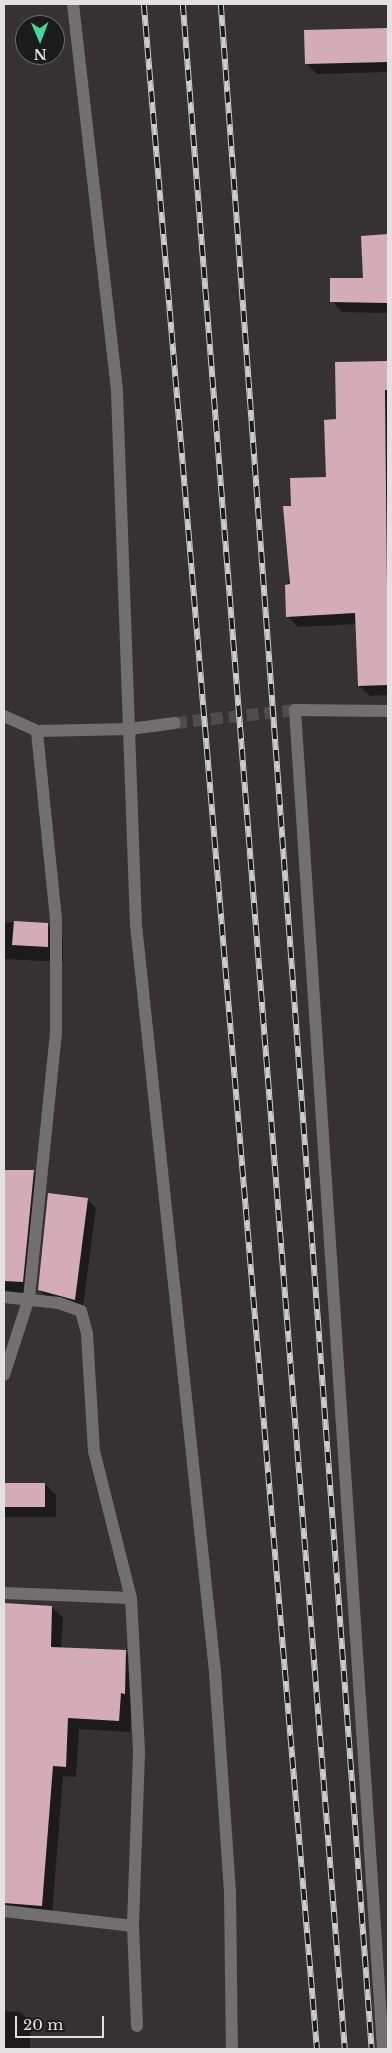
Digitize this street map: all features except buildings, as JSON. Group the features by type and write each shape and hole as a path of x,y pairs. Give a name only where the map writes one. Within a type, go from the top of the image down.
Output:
{"street":[{"path":"73,4 117,392 136,925 215,1672 230,1893 232,2049"},
{"path":"383,2049 295,710 388,710"},
{"path":"5,714 20,726 37,731 130,729 175,723"},
{"path":"4,1374 29,1298 53,1069 58,977 56,919 37,731"},
{"path":"4,1297 29,1298 59,1303 81,1311 87,1334 94,1451 131,1598 139,1753 133,1926 138,2026"},
{"path":"4,1593 131,1598"},
{"path":"4,1911 133,1926"}],"tunnel":[{"path":"175,723 295,710"}],"railway":[{"path":"144,4 317,2049"},
{"path":"183,4 345,2049"},
{"path":"221,4 372,2049"}]}
